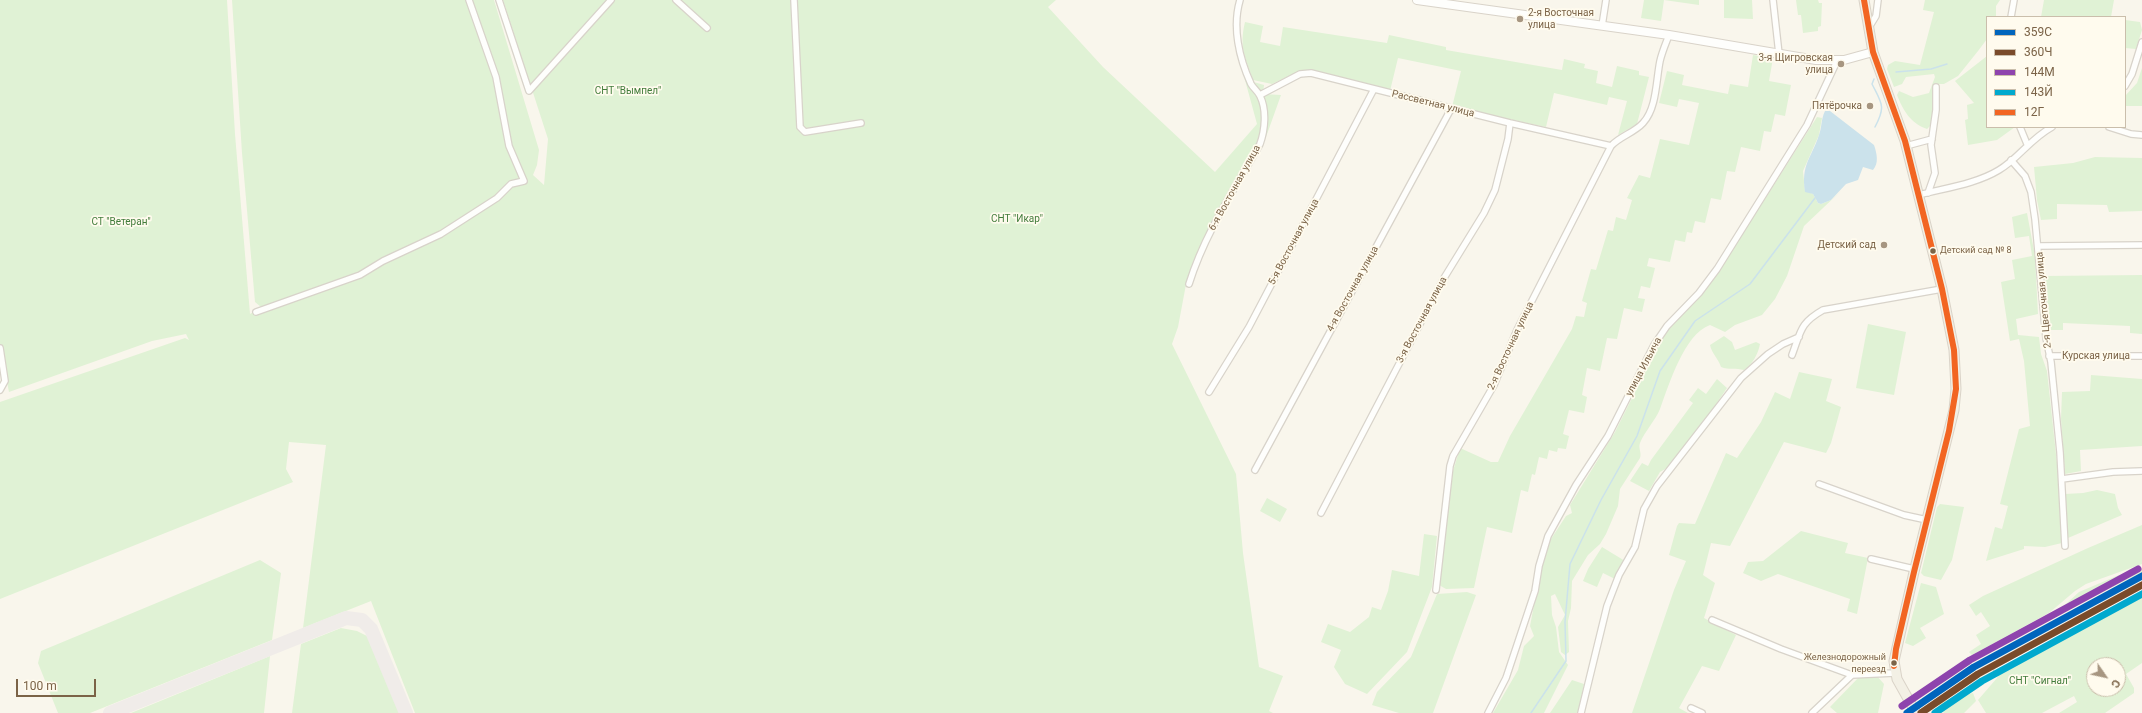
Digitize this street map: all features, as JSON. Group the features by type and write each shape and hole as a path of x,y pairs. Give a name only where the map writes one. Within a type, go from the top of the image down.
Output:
{"main road":[{"path":"1864,0 1873,52 1924,194 1954,350 1956,389 1950,431 1914,569 1896,649 1895,673 1916,713"}],"street":[{"path":"256,312 360,275 383,261 441,234 497,198 511,184 524,181 509,146 496,77 469,0"},
{"path":"499,0 529,91 611,0"},
{"path":"676,0 707,28"},
{"path":"794,0 800,127 805,132 861,123"},
{"name":"6-я Восточная улица","path":"1189,284 1195,265 1215,222 1260,144 1264,131 1263,106 1260,95 1251,85 1239,47 1235,15 1240,0"},
{"path":"1416,0 1669,35 1779,54 1837,60 1873,52"},
{"path":"1602,26 1606,0"},
{"path":"1773,0 1779,54"},
{"path":"1868,29 1876,16 1878,0"},
{"path":"2011,16 2014,0"},
{"name":"2-я Восточная улица","path":"1436,590 1450,466 1453,456 1494,385 1517,330 1611,146 1619,138 1640,126 1646,119 1653,102 1661,59 1669,35"},
{"path":"2126,84 2132,74 2142,42"},
{"name":"улица Ильича","path":"1488,713 1506,678 1535,591 1539,566 1548,536 1576,485 1608,436 1654,345 1667,326 1699,294 1717,269 1807,125 1837,60"},
{"name":"Рассветная улица","path":"1260,95 1300,74 1311,73 1452,109 1611,146"},
{"path":"1924,194 1935,173 1932,139 1936,110 1936,87"},
{"name":"5-я Восточная улица","path":"1209,392 1249,327 1374,89"},
{"name":"4-я Восточная улица","path":"1255,470 1452,109"},
{"name":"3-я Восточная улица","path":"1321,513 1444,278 1484,213 1495,190 1508,139 1510,123"},
{"path":"2020,128 2028,144"},
{"path":"1924,194 1987,176 2001,169 2028,144 2051,128"},
{"path":"2117,129 2142,135"},
{"path":"1906,146 1932,139"},
{"name":"2-я Цветочная улица","path":"2011,160 2025,176 2031,192 2039,246 2046,338 2062,479 2065,546"},
{"path":"2039,246 2142,245"},
{"path":"1792,355 1803,327 1809,318 1823,310 1942,289"},
{"path":"1581,713 1607,606 1619,575 1635,547 1644,509 1657,486 1741,378 1768,354 1782,344 1799,337"},
{"path":"0,348 5,381 0,390"},
{"name":"Курская улица","path":"2049,356 2142,356"},
{"path":"2062,479 2113,472 2142,471"},
{"path":"1819,484 1904,515 1927,520"},
{"path":"1871,559 1914,569"},
{"path":"1997,671 2056,636 2120,602 2142,587"},
{"path":"1712,620 1781,649 1852,675 1895,673"},
{"path":"1812,713 1852,675"},
{"path":"1691,708 1702,713"}],"green space":[{"path":"0,0 227,0 235,134 250,314 261,307 255,302 242,153 232,0 494,0 539,150 537,165 533,175 544,185 548,139 503,0 1056,0 1048,7 1103,67 1215,172 1257,124 1242,69 1250,81 1264,85 1263,94 1281,95 1266,137 1250,167 1220,209 1201,245 1187,279 1178,327 1172,344 1236,474 1243,553 1259,667 1283,676 1269,711 1273,713 415,713 371,601 303,628 326,445 289,442 286,469 293,482 0,599 0,402 185,338 189,340 186,334 152,341 9,392 0,346"},
{"path":"1644,0 1664,0 1661,21 1641,18"},
{"path":"1664,0 1699,0 1699,5"},
{"path":"1724,0 1752,0 1753,19 1724,18"},
{"path":"1796,0 1818,0 1819,3 1822,3 1821,26 1818,27 1818,31 1803,33 1801,15 1798,15"},
{"path":"1925,0 2000,0 1996,6 1996,16 1986,16 1986,40 1978,51 1958,76 1944,84 1936,84 1933,91 1933,123 1927,129 1912,120 1902,106 1897,95 1899,91 1913,97 1929,93 1935,77 1934,74 1906,77 1902,84 1894,87 1887,69 1888,65 1895,61 1920,65 1934,12 1923,10"},
{"path":"2044,0 2114,0 2111,16 2041,16"},
{"path":"2126,20 2140,22 2142,30 2136,49 2126,48"},
{"path":"1245,22 1263,26 1260,42 1280,46 1283,27 1387,43 1389,35 1446,47 1446,50 1562,70 1564,59 1585,64 1584,68 1598,71 1596,83 1612,87 1617,66 1639,71 1639,75 1649,77 1637,124 1618,135 1627,101 1609,97 1607,105 1554,93 1546,127 1452,107 1461,71 1398,58 1390,91 1309,70 1299,71 1272,84 1253,80 1245,58 1243,45 1243,31"},
{"path":"1753,55 1773,58 1769,81 1791,85 1785,116 1775,114 1771,132 1764,131 1760,151 1741,147 1735,172 1727,171 1721,200 1711,198 1705,223 1695,221 1692,233 1687,232 1685,242 1675,240 1670,262 1649,258 1647,266 1655,268 1650,288 1641,286 1638,298 1645,299 1642,312 1624,308 1617,339 1607,338 1600,371 1587,368 1582,395 1587,397 1584,413 1569,410 1563,434 1569,436 1566,449 1558,448 1557,452 1549,450 1547,459 1539,457 1535,475 1532,474 1528,492 1521,490 1512,533 1487,527 1474,588 1446,589 1439,585 1453,471 1460,448 1491,462 1498,462 1510,436 1572,329 1576,316 1584,317 1587,303 1582,301 1591,269 1596,270 1608,230 1613,231 1616,217 1626,220 1632,200 1627,198 1639,175 1650,178 1660,139 1689,145 1699,103 1679,99 1677,107 1659,103 1667,71 1684,75 1682,85 1728,94 1730,84 1748,87"},
{"path":"1986,57 1986,128 2014,128 1997,140 1968,145 1965,120 1968,119 1967,105 1974,103 1955,81"},
{"path":"2142,68 2142,106 2126,106 2126,95 2137,83"},
{"path":"1817,117 1822,118 1819,135 1803,171 1805,191 1813,194 1818,203 1821,204 1831,200 1841,191 1804,226 1787,276 1775,299 1762,315 1735,325 1725,332 1710,325 1701,330 1685,349 1673,374 1660,409 1640,443 1640,458 1620,489 1618,506 1606,534 1600,544 1588,555 1572,581 1571,608 1568,621 1569,652 1565,655 1561,652 1558,627 1565,615 1555,594 1551,596 1552,615 1556,627 1559,652 1568,665 1544,713 1493,713 1518,670 1524,646 1534,636 1530,626 1543,558 1549,542 1566,516 1572,513 1570,505 1615,432 1661,340 1672,324 1702,294 1719,271"},
{"path":"2095,157 2142,158 2142,211 2109,212 2107,205 2057,204 2057,219 2041,220 2037,200 2034,167 2073,163"},
{"path":"2027,213 2035,256 2038,314 2016,319 2018,335 2039,337 2041,354 2047,371 2060,491 2062,543 2045,547 2024,546 2024,549 1986,561 1995,527 2002,529 2008,506 2000,504 2019,429 2030,426 2024,361 2019,339 2010,341 2001,282 2015,279 2012,260 2032,256 2029,236 2015,238 2012,217"},
{"path":"2142,275 2142,334 2130,333 2130,326 2063,323 2063,330 2051,330 2044,276"},
{"path":"1868,324 1906,332 1894,395 1856,388"},
{"path":"1724,336 1732,342 1735,350 1756,342 1760,344 1755,358 1744,370 1721,367 1710,345"},
{"path":"1799,372 1832,379 1826,401 1841,407 1831,443 1826,453 1784,442 1730,546 1711,543 1703,575 1715,583 1704,618 1736,635 1719,671 1702,666 1679,708 1688,713 1632,713 1674,590 1686,561 1669,555 1677,526 1679,523 1695,524 1726,453 1737,458 1761,422 1775,392 1790,399"},
{"path":"2091,375 2142,379 2142,446 2080,450 2081,471 2065,474 2061,419 2062,392 2090,391"},
{"path":"1717,379 1727,388 1696,434 1667,468 1660,472 1649,491 1630,481 1642,463 1648,466 1693,403 1689,400 1698,388 1706,394"},
{"path":"2097,490 2115,494 2118,508 2122,515 2068,538 2065,494 2083,493"},
{"path":"1267,498 1287,509 1280,522 1260,511"},
{"path":"1940,504 1964,507 1952,560 1941,580 1924,576 1921,573 1937,507"},
{"path":"2142,525 2142,564 2086,584 2075,591 2049,613 1972,655 1969,652 1981,644 1976,635 1990,626 1981,612 1976,616 1969,605 1983,596"},
{"path":"1801,531 1848,543 1845,553 1868,558 1857,614 1847,611 1850,599 1778,574 1761,581 1743,573 1748,562 1763,561"},
{"path":"1424,534 1437,536 1432,587 1407,652 1367,694 1345,684 1334,667 1341,650 1321,642 1328,624 1350,632 1369,617 1372,607 1381,610 1388,591 1392,570 1419,576"},
{"path":"1602,547 1625,561 1615,579 1603,573 1597,587 1583,581 1588,569"},
{"path":"260,560 281,573 272,640 90,713 58,713 38,663 41,651"},
{"path":"2142,569 2142,572 2066,611 2055,614 2079,592 2119,575 2128,576"},
{"path":"1921,583 1936,587 1944,614 1920,628 1926,638 1913,646 1905,643"},
{"path":"1467,592 1476,595 1433,713 1399,713 1372,705 1377,692 1411,657 1437,594"},
{"name":"СНТ \"Сигнал\"","path":"2142,594 2142,663 2126,674 2134,688 2134,693 2105,713 2059,713 2077,702 2074,696 2042,713 1986,713 1978,700 1997,678 2000,672"},
{"path":"341,628 357,631 371,638 402,713 292,713 301,644"},
{"path":"270,656 264,713 131,713"},
{"path":"1860,676 1877,676 1884,684 1878,713 1837,713 1830,707"},
{"path":"1572,680 1584,684 1578,713 1550,713"},
{"path":"1973,693 1976,701 1964,713 1944,713 1937,703"}],"water":[{"path":"1825,111 1830,111 1874,145 1877,161 1873,170 1863,167 1858,180 1846,184 1831,200 1821,204 1818,203 1813,194 1805,192 1804,175 1821,129"}],"waterway":[{"path":"1896,72 1931,69 1947,64"},
{"path":"1874,79 1872,84 1882,109 1875,127"},
{"path":"1531,713 1566,661 1565,622 1570,564 1601,500 1637,436 1660,371 1695,321 1750,284 1815,198"}],"taxiway":[{"path":"110,713 346,618 362,620 371,629 406,713"}],"transit line":[{"name":"12Г","path":"1864,0 1873,52 1905,141 1942,289 1954,350 1956,389 1949,431 1914,572 1896,649 1894,666"},
{"name":"144М","path":"1902,706 1970,660 2138,569"},
{"name":"359С","path":"1907,713 1974,667 2142,576"},
{"name":"360Ч","path":"1921,713 1978,674 2142,585"},
{"name":"143Й","path":"1935,713 1982,681 2142,594"}],"place":[{"name":"2-я Восточная улица","path":"1520,19"},
{"name":"3-я Щигровская улица","path":"1841,64"},
{"name":"Пятёрочка","path":"1870,106"},
{"name":"Детский сад","path":"1884,245"},
{"name":"Детский сад № 8","path":"1933,251"},
{"name":"Железнодорожный переезд","path":"1894,663"}],"park label":[{"name":"СНТ \"Вымпел\"","path":"628,91"},
{"name":"СНТ \"Икар\"","path":"1017,219"},
{"name":"СТ \"Ветеран\"","path":"121,222"}]}
